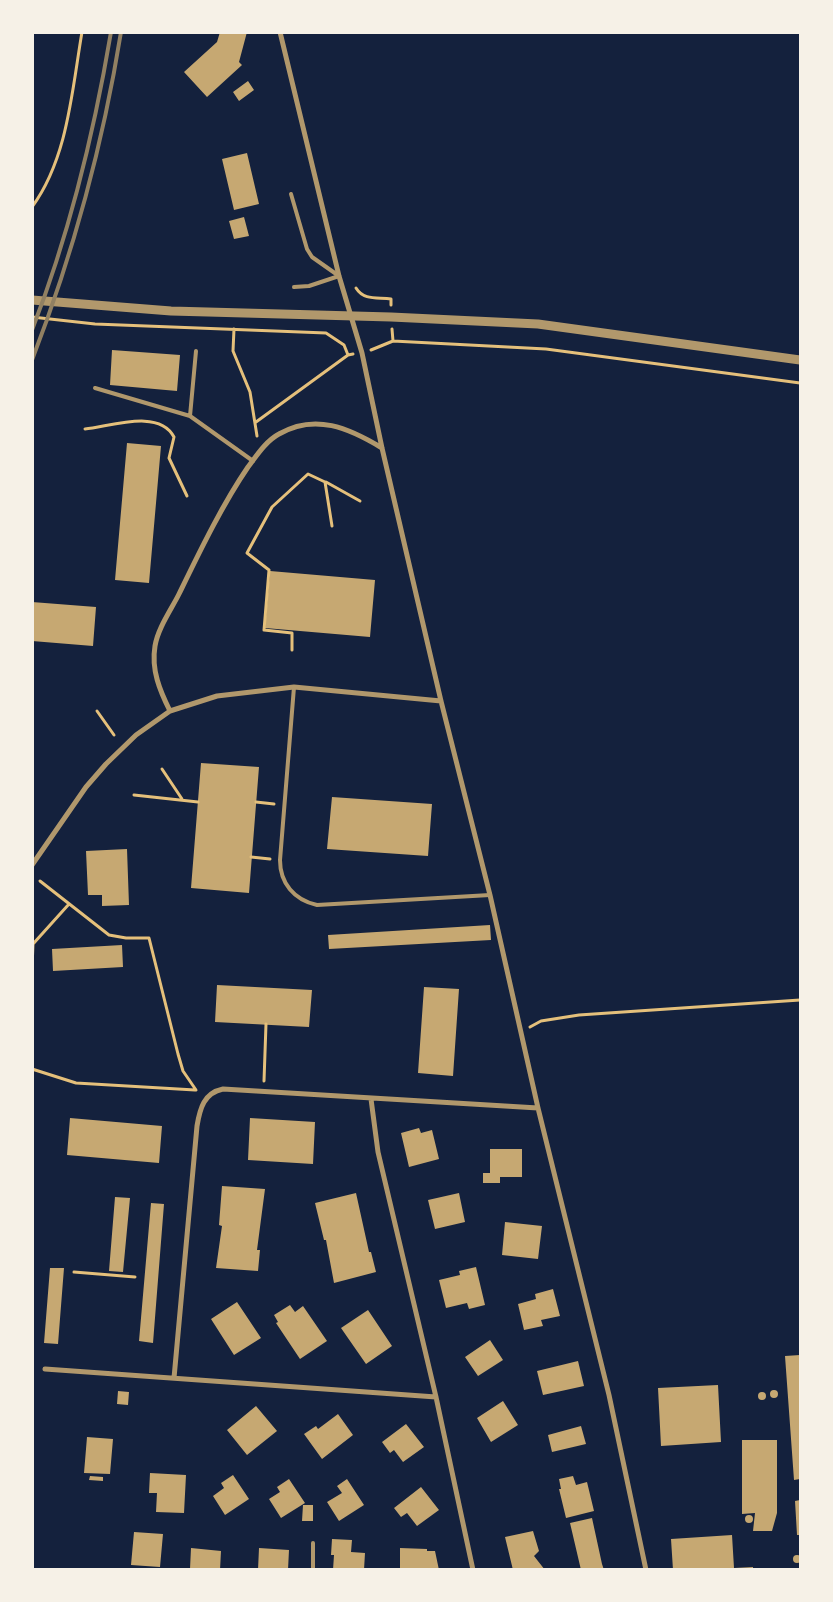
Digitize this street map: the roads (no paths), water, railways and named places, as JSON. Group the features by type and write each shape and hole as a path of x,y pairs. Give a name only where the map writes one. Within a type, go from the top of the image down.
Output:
{"street":[{"path":"280,32 339,276 362,353 382,448 441,700 490,895 538,1108 609,1395 646,1570"},
{"path":"32,300 171,311 391,317 538,324 800,360"},
{"path":"170,711 157,681 154,663 155,644 196,561 262,448 279,434 293,428 314,423 331,424 345,428 382,448"},
{"path":"32,865 86,787 106,764 136,735 170,711 217,696 294,687 441,700"},
{"path":"174,1378 197,1126 200,1109 207,1096 214,1091 224,1089 538,1108"},
{"path":"370,1099 378,1152 436,1397 473,1570"},
{"path":"44,1369 436,1397"}],"lane":[{"path":"291,194 307,249 312,257 339,276"},
{"path":"294,287 309,286 339,276"},
{"path":"190,416 196,351"},
{"path":"95,388 190,416 253,461"},
{"path":"294,687 280,860 280,873 289,889 308,903 317,905 490,895"},
{"path":"312,1570 314,1543"}],"railway":[{"path":"32,330 69,221 97,108 111,32"},
{"path":"32,360 61,280 85,198 105,116 121,32"}]}
